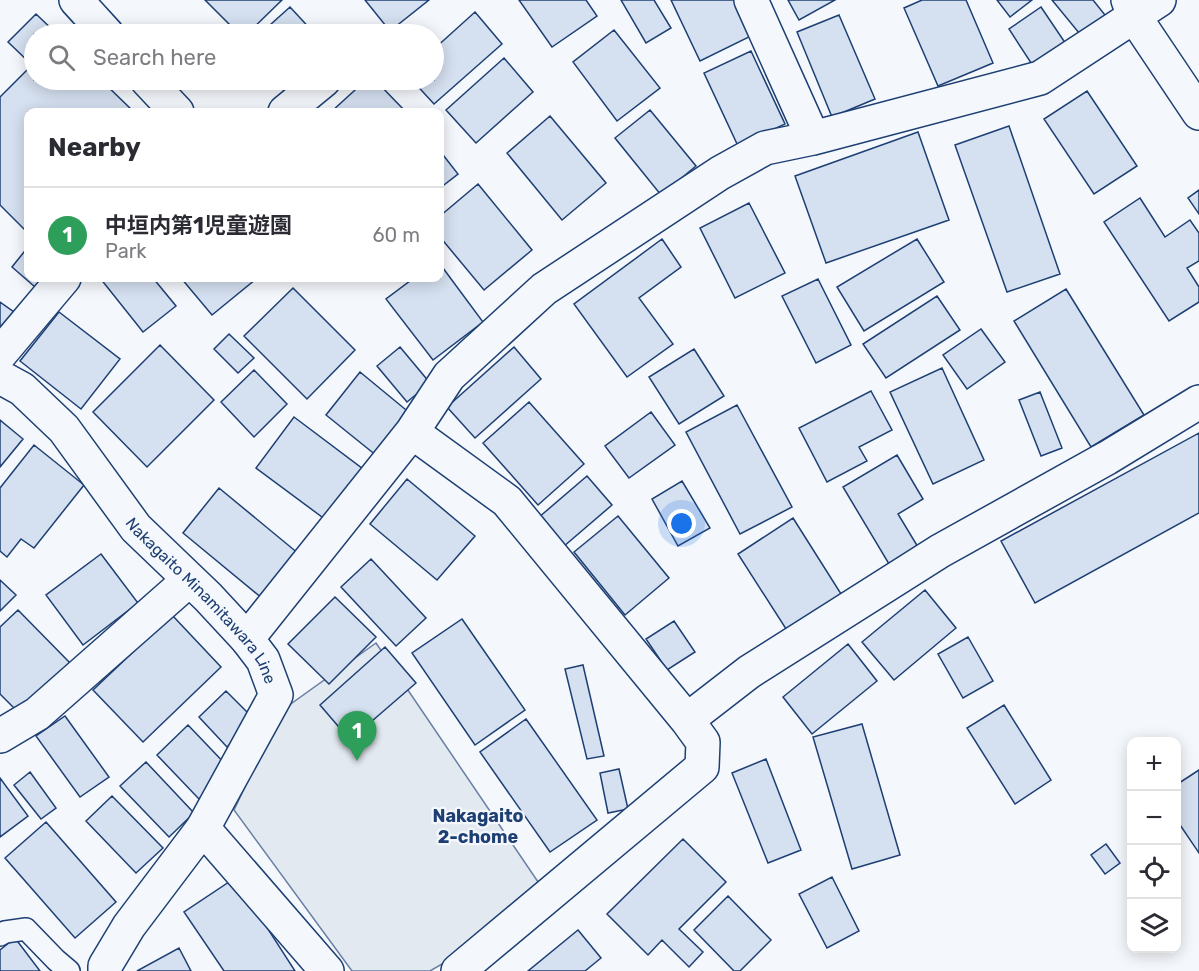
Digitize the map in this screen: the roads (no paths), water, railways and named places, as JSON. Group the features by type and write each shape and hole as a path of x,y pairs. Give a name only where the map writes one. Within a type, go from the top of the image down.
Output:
{"street":[{"path":"76,0 98,24"},
{"path":"751,0 813,138"},
{"path":"247,639 412,432 449,376 544,289 720,173 765,148 813,138 1040,78 1140,5 1199,113"},
{"path":"156,90 173,108"},
{"path":"290,108 312,90"},
{"path":"0,354 61,282"},
{"name":"Nakagaito Minamitawara Line","path":"0,377 22,390 64,429 136,528 247,639 263,660 276,695 203,828 129,926 105,966 105,971"},
{"path":"687,720 749,672 940,550 1107,458 1199,402"},
{"path":"412,432 507,501 703,742 702,767 458,971"},
{"path":"0,736 37,714 189,580"},
{"path":"203,828 327,971"}],"lane":[{"path":"0,935 26,929 69,971"}],"place":[{"name":"中垣内第1児童遊園","path":"357,761"}],"district":[{"name":"Nakagaito 2-chome","path":"478,826"}]}
